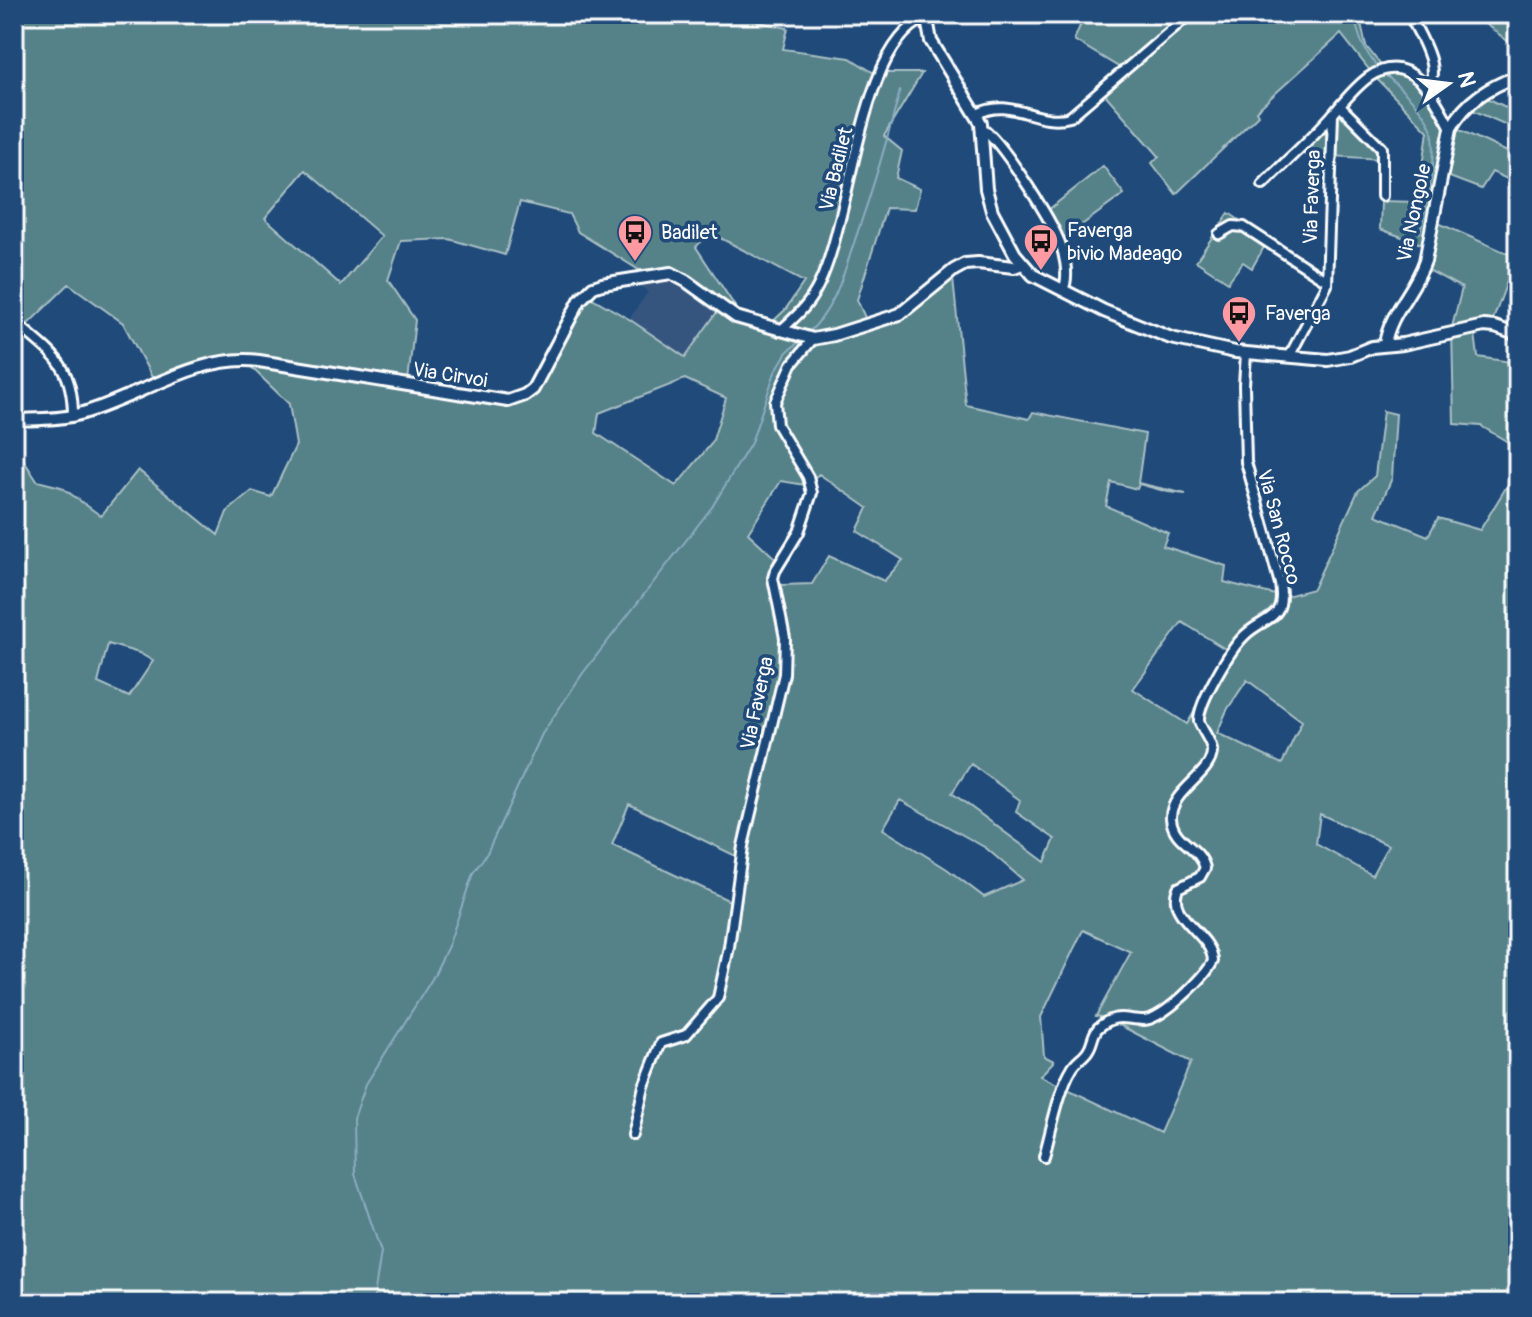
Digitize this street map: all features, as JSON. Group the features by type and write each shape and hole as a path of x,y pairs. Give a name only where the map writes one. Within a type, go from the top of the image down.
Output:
{"street":[{"path":"977,114 988,108 1008,107 1045,119 1070,117 1190,14"},
{"path":"1409,14 1432,65 1432,82 1428,89"},
{"path":"926,16 931,41 977,114 982,128 989,204 1022,264 1033,275 1104,311 1171,338 1246,353 1340,359 1385,344 1403,344 1484,326 1518,335"},
{"name":"Via Badilet","path":"780,331 814,294 835,246 861,130 885,64 911,27 926,16"},
{"path":"1263,184 1365,80 1387,69 1412,75 1428,89 1451,128"},
{"name":"Via Nongole","path":"1385,344 1392,320 1425,261 1451,128 1461,112 1482,93 1518,76"},
{"name":"Via Nongole","path":"1340,106 1382,148 1382,196"},
{"name":"Via Faverga","path":"1289,357 1324,293 1327,281 1333,114"},
{"path":"982,128 1005,152 1058,237 1067,277 1063,290"},
{"name":"Via Faverga","path":"1219,234 1233,226 1244,227 1327,281"},
{"path":"813,339 900,314 965,264 1017,267 1022,264"},
{"name":"Via Cirvoi","path":"14,420 73,416 201,368 233,360 259,361 493,400 516,399 533,389 586,293 602,284 663,274 678,275 736,317 813,339"},
{"path":"14,321 62,365 72,387 73,416"},
{"name":"Via Faverga","path":"633,1135 644,1086 661,1043 686,1035 718,998 729,947 743,846 784,674 785,638 773,578 799,532 812,493 808,477 777,425 775,402 792,364 813,339"},
{"name":"Via San Rocco","path":"1044,1156 1069,1073 1077,1060 1089,1050 1098,1029 1122,1017 1144,1020 1154,1017 1186,992 1213,961 1207,942 1181,915 1177,905 1175,896 1178,888 1200,877 1205,868 1200,856 1176,836 1171,813 1173,805 1212,754 1210,742 1199,721 1203,703 1242,638 1272,618 1281,602 1280,584 1246,462 1246,353"}],"shaded area":[{"path":"675,268 722,305 685,357 629,319 648,292 634,281 639,270"}],"green space":[{"path":"14,14 746,14 745,19 788,28 783,49 850,58 874,73 922,73 884,136 902,151 896,178 920,189 915,209 886,208 857,300 867,322 897,314 952,269 966,405 1029,419 1033,412 1145,434 1138,483 1186,494 1139,484 1137,489 1111,482 1106,506 1168,533 1163,546 1226,566 1224,582 1283,597 1313,589 1358,491 1375,476 1383,411 1396,414 1392,478 1376,515 1428,536 1438,518 1480,530 1518,468 1518,1303 14,1303 14,455 19,453 37,481 61,487 101,516 138,470 218,535 227,512 252,491 271,497 296,445 289,404 249,365 206,361 154,381 123,323 69,284 22,330 14,323","holes":["305,170 382,236 341,285 265,218","520,202 569,214 578,232 639,270 675,268 722,305 685,357 629,319 578,290 518,402 491,404 407,390 415,320 388,280 401,241 449,239 505,255","709,232 804,282 785,310 768,326 742,317 696,247","685,379 726,398 712,443 676,486 596,433 599,413","819,474 868,508 857,531 903,560 884,581 829,556 812,584 782,585 769,574 775,558 748,533 781,481 805,485","1182,622 1230,652 1187,724 1133,689","108,644 139,653 153,661 129,697 98,683","1247,680 1302,721 1282,764 1217,733 1227,710","971,764 1020,800 1016,812 1055,839 1045,862 952,793","900,800 986,848 1023,880 984,897 947,869 883,829","629,804 738,857 732,902 612,845","1320,814 1388,845 1372,875 1316,844","1083,930 1131,952 1096,1016 1106,1018 1191,1062 1160,1133 1040,1076 1054,1061 1044,1056 1041,1017"]},
{"path":"1085,14 1359,14 1366,46 1383,68 1419,83 1454,135 1458,129 1518,157 1518,184 1492,172 1481,189 1447,176 1438,223 1516,257 1493,320 1474,325 1478,357 1518,363 1518,448 1481,426 1454,424 1452,327 1462,288 1419,265 1424,245 1380,229 1381,201 1418,202 1428,131 1375,77 1341,34 1256,111 1258,115 1176,194 1152,163 1159,156 1103,92 1125,71 1074,40"},
{"path":"1472,14 1518,14 1518,38 1513,45"},
{"path":"1485,97 1518,113 1518,130 1470,109"},
{"path":"1342,108 1380,147 1381,159 1296,154"},
{"path":"1103,166 1124,194 1061,240 1042,215"},
{"path":"1229,213 1268,240 1252,268 1243,262 1228,282 1196,261"}],"waterway":[{"path":"1354,14 1362,43 1379,69"},
{"path":"1387,76 1412,100 1431,128 1434,152 1420,233"},
{"path":"808,333 825,313 842,277 900,91"},
{"path":"373,1303 381,1252 355,1174 354,1118 366,1084 432,979 449,944 473,873 487,853 542,734 583,673 712,507 751,443 775,372 787,352 801,340"}],"place":[{"name":"Badilet","path":"635,263"},
{"name":"Faverga bivio Madeago","path":"1041,272"},
{"name":"Faverga","path":"1239,344"}]}
